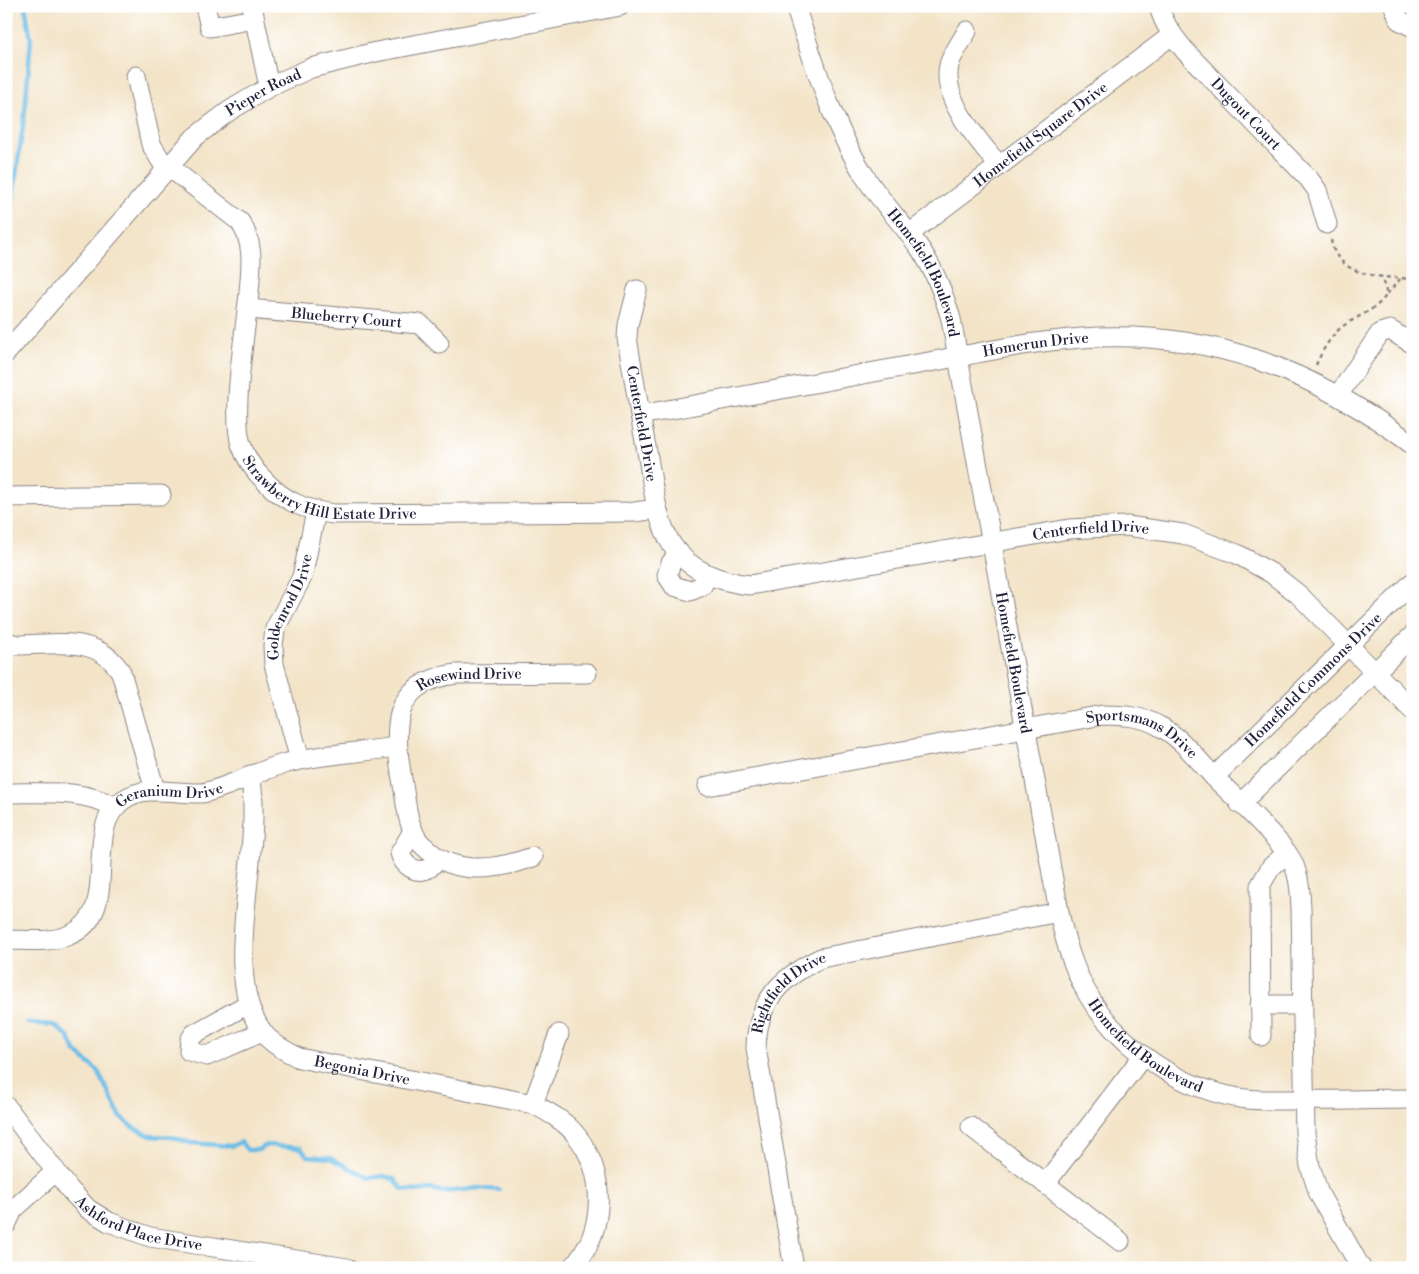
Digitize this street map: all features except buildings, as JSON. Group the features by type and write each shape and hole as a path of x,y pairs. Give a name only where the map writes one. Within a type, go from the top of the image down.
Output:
{"street":[{"path":"205,6 210,27 253,12 269,87"},
{"name":"Pieper Road","path":"6,353 195,137 229,111 269,87 311,68 376,52 620,6"},
{"name":"Homefield Boulevard","path":"796,6 834,119 849,150 866,178 922,251 943,294 951,319 1059,912 1066,945 1087,994 1121,1037 1143,1056 1190,1083 1217,1093 1254,1099 1413,1098"},
{"name":"Dugout Court","path":"1159,6 1161,17 1172,35 1310,179 1317,190 1329,232"},
{"path":"1394,6 1399,20 1413,27"},
{"path":"967,31 949,65 950,86 956,107 965,122 999,166"},
{"name":"Homefield Square Drive","path":"909,234 1172,35"},
{"path":"136,76 152,144 167,168"},
{"name":"Strawberry Hill Estate Drive","path":"167,168 240,222 247,232 252,258 239,400 241,443 256,473 271,487 300,507 316,512 356,514 635,512 657,509"},
{"name":"Centerfield Drive","path":"637,290 628,325 627,338 657,509 664,530 679,552 694,566 708,575 732,583 750,585 1069,529 1127,526 1183,534 1237,554 1271,573 1298,594 1413,711"},
{"name":"Blueberry Court","path":"247,309 420,324 439,343"},
{"path":"1339,394 1380,333 1390,330 1413,344"},
{"name":"Homerun Drive","path":"640,415 958,357 1083,338 1160,339 1199,344 1248,356 1291,372 1339,394 1377,418 1413,445"},
{"path":"6,497 161,495"},
{"name":"Goldenrod Drive","path":"300,760 274,664 273,646 275,629 302,576 307,561 316,512"},
{"path":"679,552 671,562 667,575 674,586 690,592 702,586 708,575"},
{"name":"Homefield Commons Drive","path":"1214,777 1413,582"},
{"path":"1240,804 1413,635"},
{"path":"6,642 93,646 114,661 121,672 155,790"},
{"name":"Rosewind Drive","path":"415,836 396,747 398,716 404,705 418,688 438,676 456,674 587,673"},
{"name":"Sportsmans Drive","path":"708,786 1103,715 1122,715 1142,719 1160,726 1177,739 1287,853 1295,868 1300,886 1305,1133 1310,1166 1319,1194 1361,1268"},
{"name":"Geranium Drive","path":"6,940 50,940 67,936 82,927 87,921 98,902 103,839 107,820 123,799 155,790 204,792 300,760 396,747"},
{"name":"Begonia Drive","path":"250,776 255,809 242,962 244,988 248,1004 262,1032 276,1045 299,1058 318,1064 533,1104 565,1123 588,1153 595,1171 598,1188 597,1218 588,1247 572,1268"},
{"path":"6,793 75,793 96,797 116,807"},
{"path":"437,859 429,868 418,870 408,867 402,860 400,853 415,836 437,859 456,867 486,868 511,865 533,857"},
{"path":"1261,1036 1260,886 1271,866 1287,853"},
{"name":"Rightfield Drive","path":"794,1268 756,1048 756,1034 761,1017 776,988 801,968 821,958 1059,912"},
{"path":"248,1004 194,1034 190,1040 190,1051 207,1056 262,1032"},
{"path":"1260,1005 1303,1005"},
{"path":"533,1104 560,1034"},
{"path":"1045,1184 1143,1056"},
{"name":"Ashford Place Drive","path":"6,1106 70,1190 88,1209 126,1230 150,1237 347,1268"},
{"path":"971,1127 1120,1241"},
{"path":"6,1225 13,1210 56,1171"}],"path":[{"path":"1329,232 1339,259 1347,267 1359,272 1413,279"},
{"path":"1382,276 1387,294"},
{"path":"1316,365 1324,346 1337,331 1351,320 1370,312 1401,278"}],"waterway":[{"path":"6,294 13,197 25,111 31,39 25,6"},
{"path":"28,1023 54,1025 68,1036 75,1051 98,1071 120,1116 132,1127 151,1136 172,1137 191,1143 231,1146 241,1142 247,1150 258,1150 267,1145 301,1148 307,1156 330,1158 369,1178 383,1176 394,1179 402,1189 416,1191 431,1189 444,1192 479,1188 499,1190"}]}
